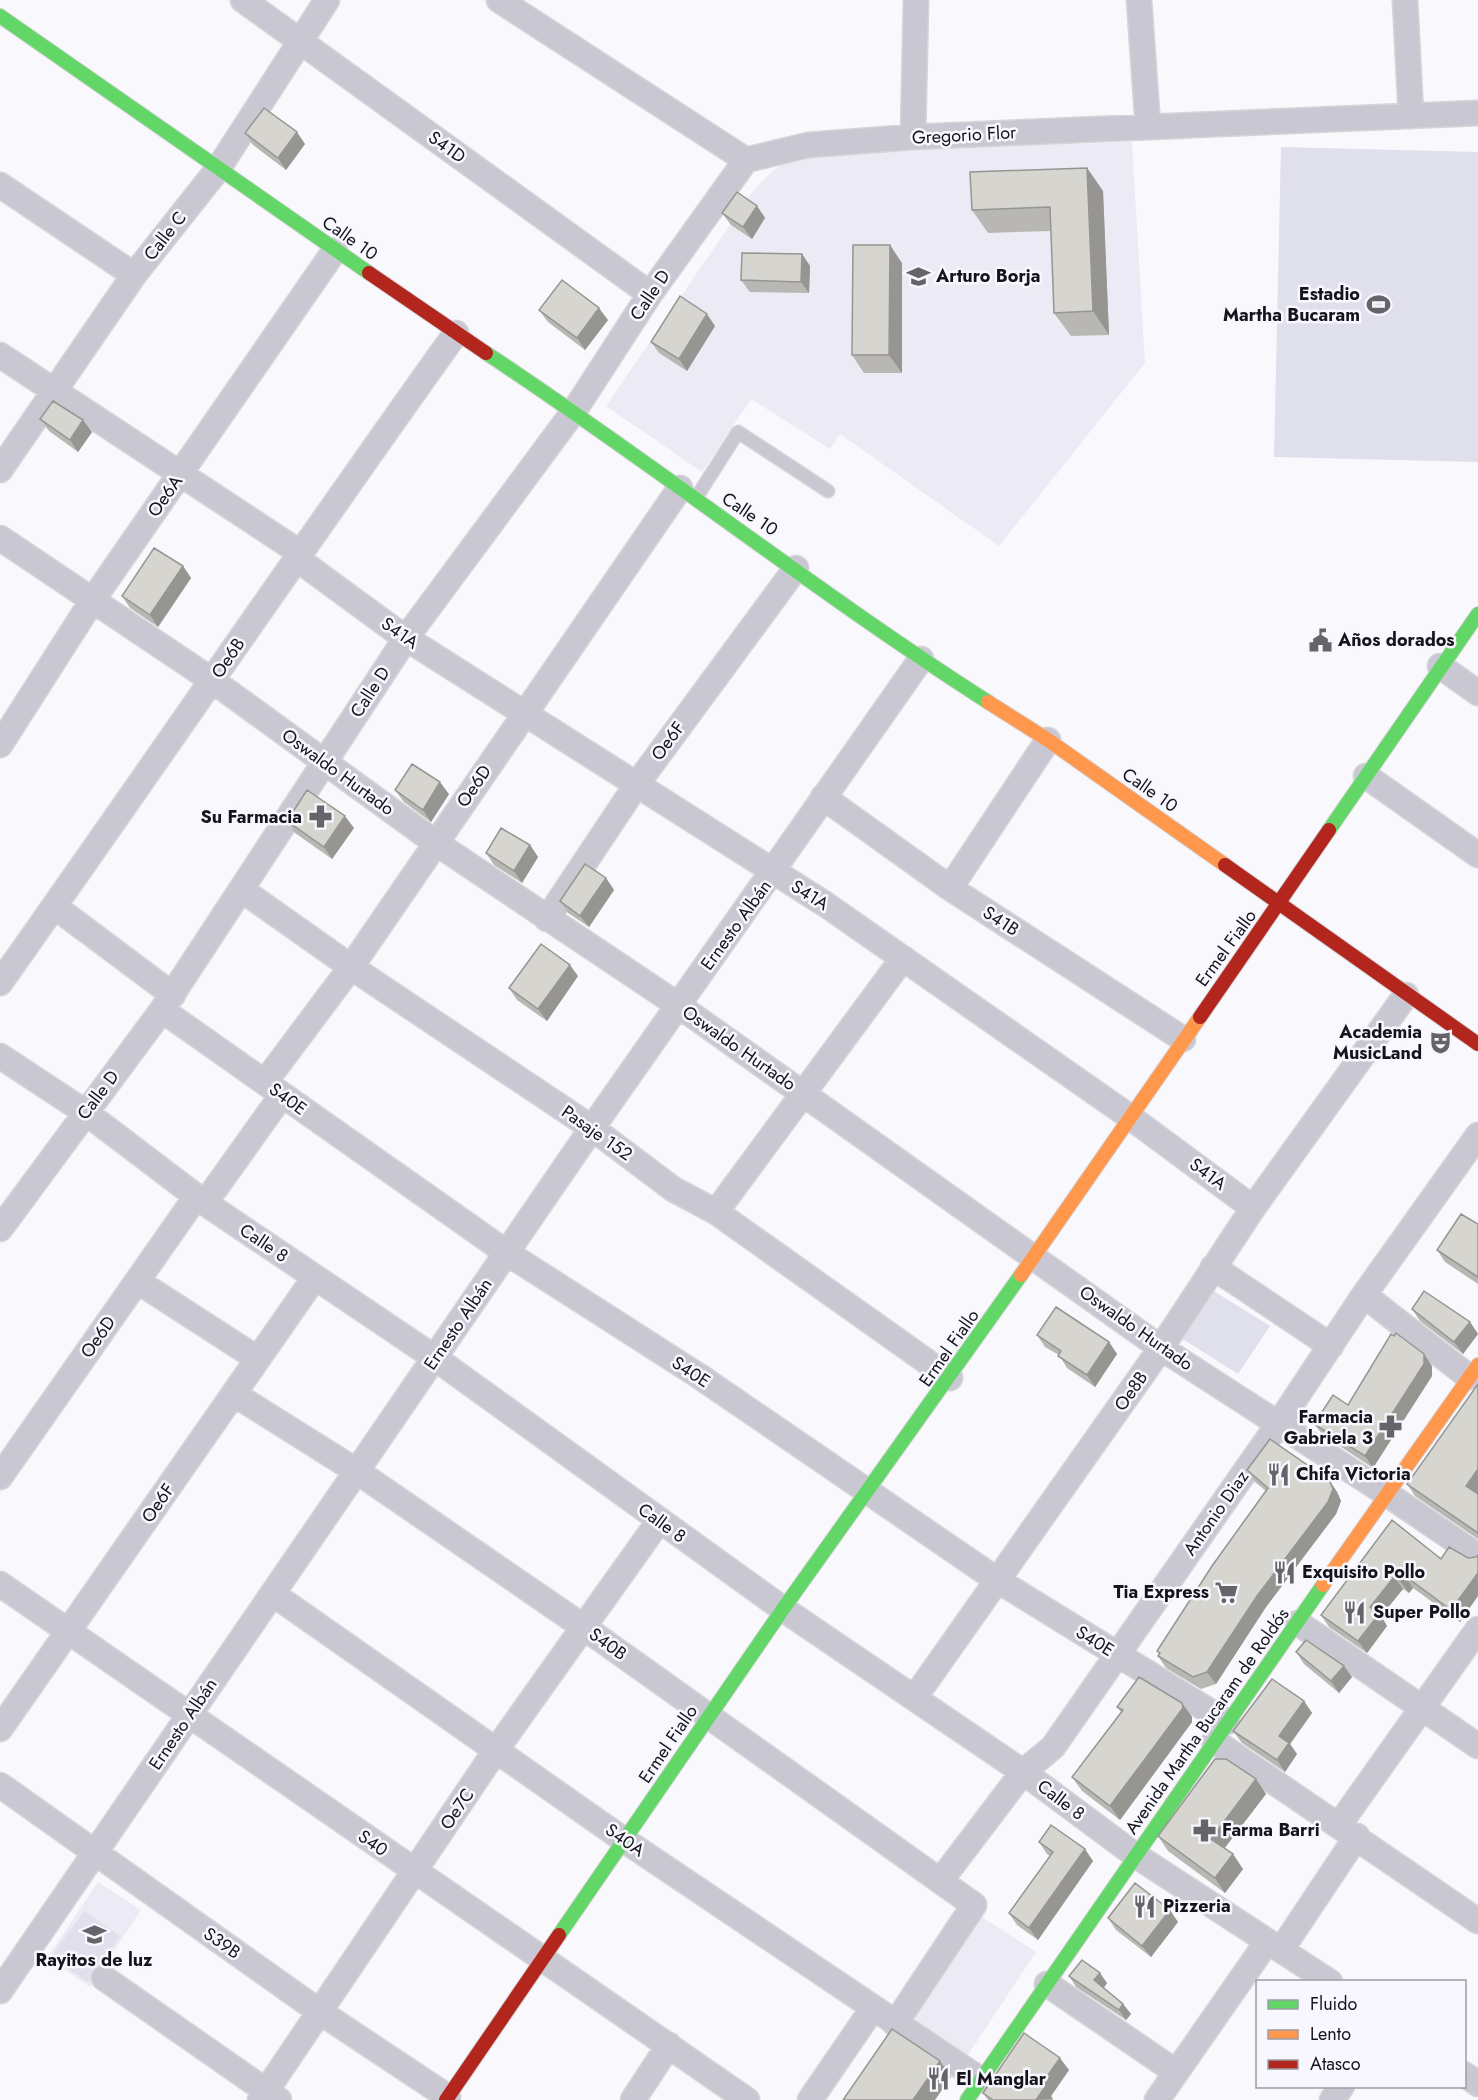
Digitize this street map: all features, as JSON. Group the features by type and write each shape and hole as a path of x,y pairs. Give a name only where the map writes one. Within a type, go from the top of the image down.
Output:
{"street":[{"name":"S41D","path":"243,0 650,294"},
{"name":"Calle C","path":"0,470 134,275 218,169 327,0"},
{"path":"499,0 746,160"},
{"path":"913,137 916,0"},
{"path":"1139,0 1148,127"},
{"path":"1405,0 1412,116"},
{"name":"Calle 10","path":"0,16 334,250 574,411 921,659 1048,740 1478,1044"},
{"name":"Gregorio Flor","path":"746,160 808,145 913,137 1478,112"},
{"name":"Calle D","path":"0,1229 167,1002 406,638 574,411 650,294 746,160"},
{"path":"0,185 134,275"},
{"name":"Oe6A","path":"0,745 92,601 334,250"},
{"name":"Oe6B","path":"0,983 213,681 298,555 456,333"},
{"name":"S41A","path":"0,355 180,473 298,555 406,638 825,904 1130,1117 1253,1208"},
{"name":"Oe6D","path":"0,1477 137,1281 200,1200 351,967 524,714 688,494"},
{"name":"Oswaldo Hurtado","path":"0,537 213,681 436,843 678,1005 1161,1348 1279,1423 1478,1556"},
{"name":"Oe6F","path":"547,919 637,784 796,568"},
{"name":"Ermel Fiallo","path":"447,2098 783,1609 1035,1257 1183,1039 1280,904 1440,666 1478,614"},
{"name":"Ernesto Albán","path":"0,1991 592,1128 921,659"},
{"path":"1440,666 1478,693"},
{"path":"950,888 1048,740"},
{"path":"1366,776 1478,855"},
{"name":"S41B","path":"823,797 950,888 1183,1039"},
{"name":"Pasaje 152","path":"242,890 351,967 592,1128 673,1189 716,1212 950,1378"},
{"name":"S40E","path":"54,906 274,1089 507,1253 699,1376 997,1580 1116,1654 1348,1831 1478,1921"},
{"path":"716,1212 903,958"},
{"name":"Oe8B","path":"915,1697 1161,1348 1253,1208 1406,995"},
{"name":"Calle 8","path":"0,1056 85,1112 200,1200 435,1358 659,1521 783,1609 1023,1772 1135,1855 1327,1980"},
{"name":"Antonio Diaz","path":"941,1880 1023,1772 1053,1747 1279,1423 1364,1295 1478,1135"},
{"path":"1213,1267 1331,1346"},
{"name":"Oe6F","path":"0,1729 315,1277"},
{"path":"137,1281 258,1359"},
{"path":"1364,1295 1474,1371"},
{"name":"Avenida Martha Bucaram de Roldós","path":"967,2100 1220,1732 1474,1371"},
{"name":"S40B","path":"234,1394 358,1472 585,1628 974,1905 895,2024"},
{"name":"Oe7C","path":"268,2097 320,2012 496,1750 659,1521"},
{"name":"S40","path":"0,1584 747,2100"},
{"name":"S40A","path":"273,1594 624,1840 895,2024 981,2079"},
{"path":"1298,1623 1423,1706 1478,1746"},
{"path":"1157,2100 1176,2072 1274,1946 1348,1831 1423,1706 1478,1629"},
{"name":"S39B","path":"0,1785 94,1854 447,2098"},
{"path":"104,1978 268,2097"},
{"path":"1047,1984 1176,2072"},
{"path":"810,2100 873,2008"},
{"path":"633,2100 669,2045"}],"lane":[{"path":"688,494 738,432 828,491"}],"shaded area":[{"name":"Arturo Borja","path":"1132,142 1145,363 999,546 840,434 830,449 751,399 702,472 606,406 755,188 776,168 796,156 822,152"},
{"name":"Estadio Martha Bucaram","path":"1281,147 1478,152 1478,462 1274,457"},
{"path":"1201,1283 1270,1326 1238,1374 1170,1331"},
{"name":"Rayitos de luz","path":"98,1882 141,1910 90,1987 47,1958"},
{"path":"84,1911 120,1936 88,1982 51,1957"},
{"path":"979,1915 1036,1952 968,2055 911,2018"}],"building":[{"path":"264,108 297,132 278,158 245,133"},
{"path":"1087,168 1093,311 1054,313 1050,207 972,210 970,172"},
{"path":"737,192 757,206 743,227 722,213"},
{"path":"853,245 890,245 889,355 852,355"},
{"path":"742,253 802,254 801,282 741,280"},
{"path":"562,280 599,308 577,338 539,310"},
{"path":"680,296 707,314 679,359 651,342"},
{"path":"53,401 83,420 70,440 40,419"},
{"path":"154,548 183,566 150,615 122,596"},
{"path":"412,764 440,782 423,810 395,790"},
{"path":"307,790 345,816 324,847 287,821"},
{"path":"501,828 530,845 514,871 486,853"},
{"path":"585,864 606,878 580,916 560,901"},
{"path":"541,944 570,965 538,1009 509,988"},
{"path":"1461,1214 1478,1224 1478,1277 1437,1250"},
{"path":"1424,1291 1470,1322 1454,1342 1412,1309"},
{"path":"1056,1307 1109,1342 1087,1375 1058,1356 1061,1351 1037,1335"},
{"path":"1396,1333 1424,1354 1424,1364 1365,1456 1314,1424 1333,1395 1348,1405 1391,1334 1394,1336"},
{"path":"1478,1384 1478,1469 1466,1486 1478,1494 1478,1533 1407,1484"},
{"path":"1270,1439 1329,1480 1333,1489 1328,1502 1257,1596 1207,1672 1193,1677 1158,1656 1160,1653 1157,1651 1212,1566 1268,1488 1247,1470"},
{"path":"1392,1520 1441,1559 1449,1547 1468,1558 1478,1555 1478,1573 1451,1610 1405,1576 1400,1581 1394,1577 1370,1607 1379,1614 1358,1641 1321,1615"},
{"path":"1306,1640 1344,1666 1331,1681 1296,1652"},
{"path":"1139,1677 1182,1703 1183,1708 1110,1806 1072,1777 1123,1710 1117,1707"},
{"path":"1272,1679 1304,1701 1279,1736 1289,1743 1277,1760 1233,1731"},
{"path":"1215,1759 1226,1759 1256,1779 1211,1839 1233,1854 1215,1878 1158,1836"},
{"path":"1051,1825 1085,1849 1029,1928 1009,1913 1053,1852 1039,1842"},
{"path":"1135,1883 1170,1910 1142,1946 1108,1918"},
{"path":"1082,1960 1100,1973 1094,1980 1123,2004 1119,2010 1069,1976"},
{"path":"892,2029 940,2061 913,2100 843,2100"},
{"path":"1024,2033 1060,2058 1041,2085 1045,2087 1036,2100 993,2100 983,2093"}],"traffic: fast":[{"path":"0,16 369,273"},
{"path":"486,353 612,439 861,617 988,702"},
{"path":"1329,830 1478,614"},
{"path":"559,1935 783,1609 1021,1275"},
{"path":"967,2100 1323,1585"}],"traffic: slow":[{"path":"988,702 1048,740 1225,865"},
{"path":"1021,1275 1200,1017"},
{"path":"1323,1585 1478,1365"}],"traffic: jam":[{"path":"369,273 486,353"},
{"path":"1200,1017 1329,830"},
{"path":"1225,865 1478,1044"},
{"path":"446,2100 559,1935"}],"place":[{"name":"Arturo Borja","path":"918,276"},
{"name":"Estadio Martha Bucaram","path":"1378,304"},
{"name":"Años dorados","path":"1320,640"},
{"name":"Su Farmacia","path":"320,817"},
{"name":"Academia MusicLand","path":"1440,1042"},
{"name":"Farmacia Gabriela 3","path":"1391,1427"},
{"name":"Chifa Victoria","path":"1278,1474"},
{"name":"Exquisito Pollo","path":"1284,1572"},
{"name":"Tia Express","path":"1227,1592"},
{"name":"Super Pollo","path":"1355,1612"},
{"name":"Farma Barri","path":"1204,1830"},
{"name":"Pizzeria","path":"1145,1906"},
{"name":"Rayitos de luz","path":"94,1934"},
{"name":"El Manglar","path":"938,2079"}]}
